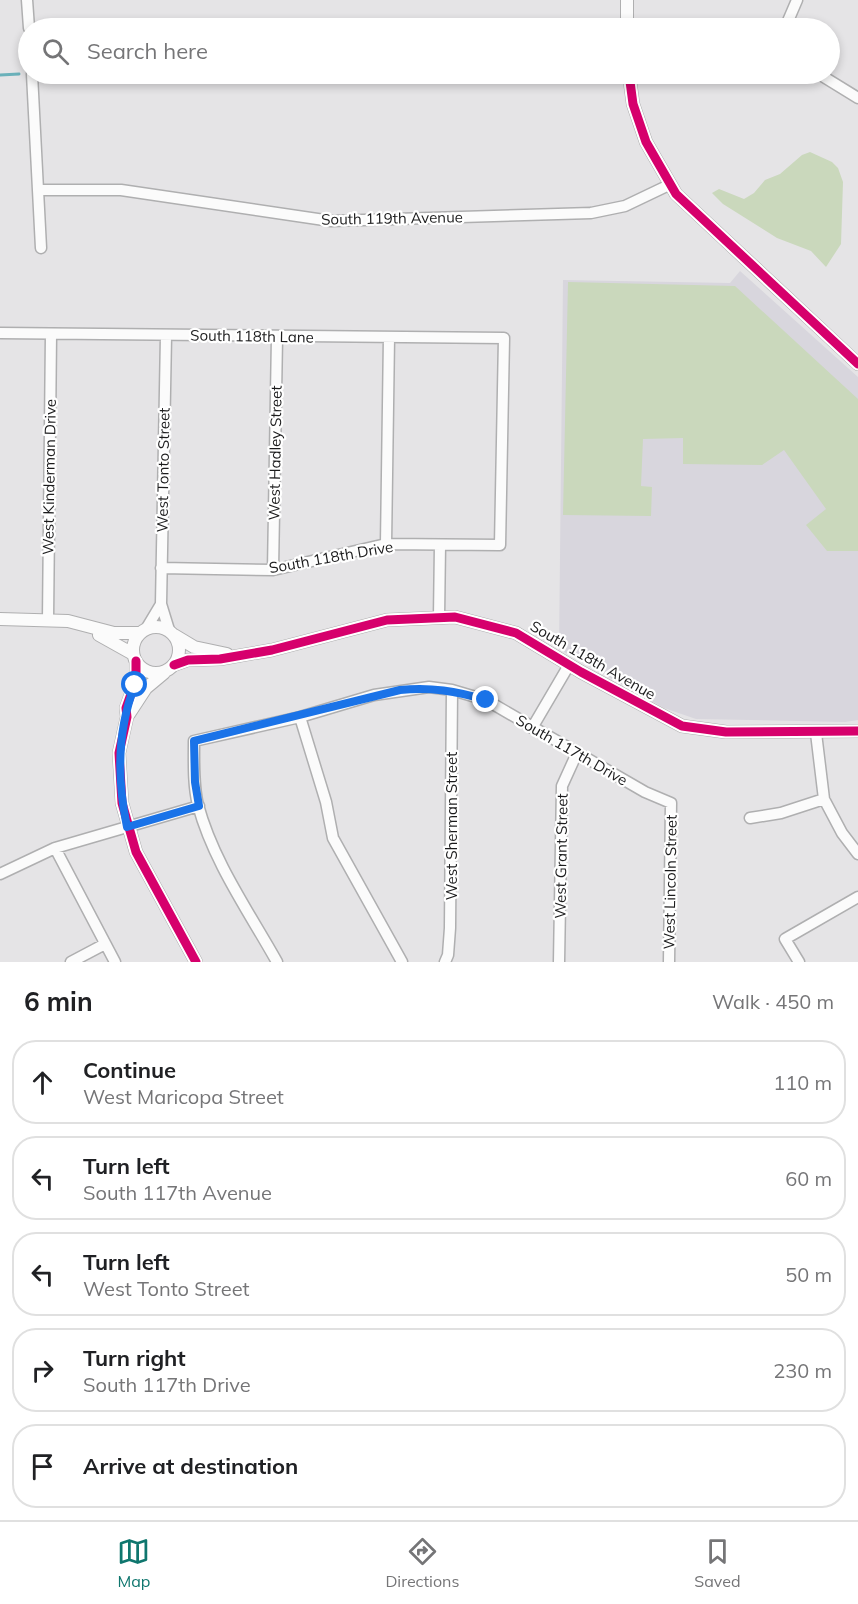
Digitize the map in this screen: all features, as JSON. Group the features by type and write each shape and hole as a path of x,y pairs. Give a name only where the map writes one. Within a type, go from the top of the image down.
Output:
{"street":[{"path":"27,0 28,18"},
{"path":"627,0 627,18"},
{"path":"789,18 797,0"},
{"path":"33,84 41,248"},
{"path":"630,84 639,123 669,185 695,215 858,364"},
{"path":"835,84 858,98"},
{"name":"South 119th Avenue","path":"39,190 121,190 314,219 360,221 591,213 633,203 669,185"},
{"name":"South 118th Lane","path":"0,333 504,338 500,545"},
{"name":"West Kinderman Drive","path":"48,620 51,334"},
{"name":"West Tonto Street","path":"165,336 161,604 172,632"},
{"name":"West Hadley Street","path":"273,570 277,337"},
{"path":"386,544 389,337"},
{"name":"South 118th Drive","path":"161,568 273,570 386,544 500,545"},
{"path":"439,617 440,545"},
{"path":"161,604 136,639 136,680 126,708 127,717 119,753 119,773 127,827 136,852 196,962"},
{"name":"South 118th Avenue","path":"170,668 188,660 220,659 234,654 272,650 387,620 439,617 471,620 516,633 569,665 682,726 708,731 816,733 858,731"},
{"path":"0,619 68,621 121,634 162,627 172,632 180,653 170,668 146,688 127,717"},
{"path":"92,628 98,635 135,657 146,671 153,673 170,668"},
{"name":"South 118th Avenue","path":"172,632 194,647 234,654"},
{"path":"532,728 569,665"},
{"name":"South 117th Drive","path":"199,806 195,782 194,741 300,717 400,690 429,687 452,690 486,700 645,792 671,803"},
{"name":"West Sherman Street","path":"445,962 448,955 450,928 452,690"},
{"path":"300,717 326,802 333,838 402,962"},
{"path":"816,733 824,799 842,833 858,854"},
{"name":"West Grant Street","path":"559,962 562,786 577,753"},
{"path":"750,818 781,813 824,799"},
{"name":"West Lincoln Street","path":"669,962 671,803"},
{"path":"0,874 56,848 199,806 219,859 277,962"},
{"path":"56,848 115,962"},
{"path":"799,962 785,939 858,897"},
{"path":"71,962 105,944"}],"shaded area":[{"path":"740,271 858,377 858,720 845,722 696,719 664,708 559,649 563,280 730,283"}],"green space":[{"path":"810,152 832,162 838,168 843,182 841,244 826,267 811,251 777,238 723,204 712,193 719,189 744,199 754,193 765,180 780,174 802,155"},
{"path":"568,282 735,286 858,399 858,551 827,551 806,525 826,509 784,450 762,465 683,464 683,438 643,439 641,486 652,487 651,516 563,515"}],"waterway":[{"path":"0,75 18,74"}],"cycle path":[{"path":"630,84 633,104 646,142 676,194 858,364"},
{"path":"174,665 188,660 220,659 272,650 387,620 455,617 516,633 581,672 682,726 726,732 858,731"},
{"path":"136,661 136,680 126,708 127,717 119,753 122,803 136,852 196,962"}],"route":[{"path":"135,685 126,708 127,717 119,753 122,803 127,827 199,806 195,782 194,741 300,717 374,695 400,690 429,687 452,690 486,700"}]}
